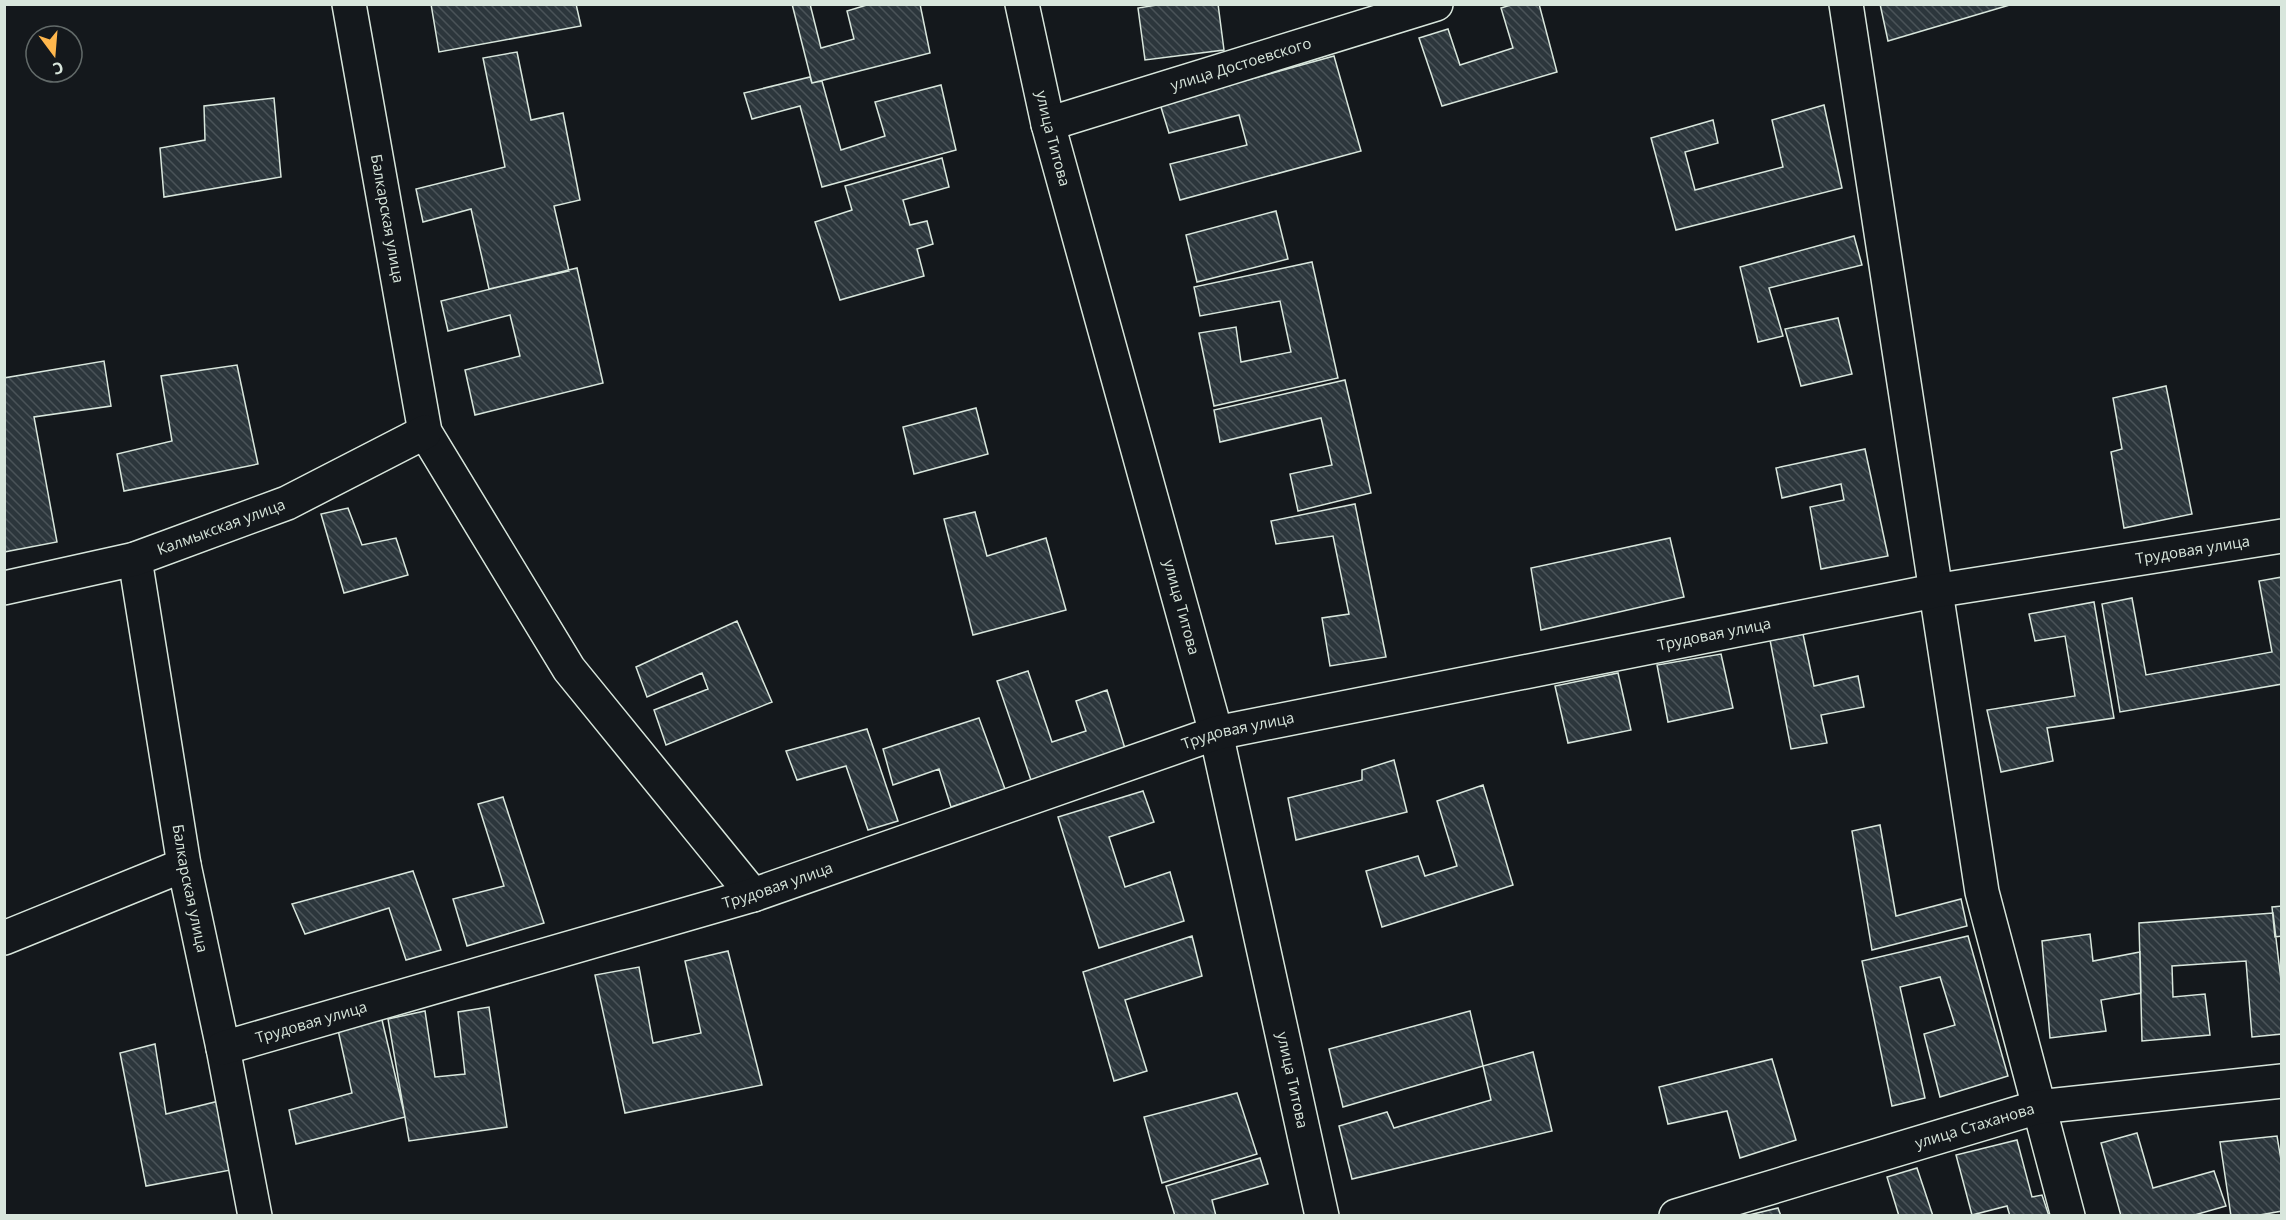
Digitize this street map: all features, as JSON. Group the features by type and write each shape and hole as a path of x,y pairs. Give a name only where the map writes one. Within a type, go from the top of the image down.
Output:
{"street":[{"name":"Балкарская улица","path":"349,4 426,432"},
{"name":"улица Титова","path":"1022,4 1048,124 1216,733 1322,1215"},
{"name":"улица Достоевского","path":"1048,124 1436,4"},
{"path":"1846,4 1934,591 1982,892 2067,1215"},
{"name":"Калмыкская улица","path":"4,588 135,559 288,503 426,432"},
{"path":"426,432 569,669 753,895"},
{"name":"Трудовая улица","path":"223,1048 753,895 1216,733 1934,591 2282,536"},
{"name":"Балкарская улица","path":"135,559 184,865 223,1048 255,1215"},
{"path":"4,938 184,865"},
{"name":"улица Стаханова","path":"1676,1215 2038,1107 2282,1081"}],"building":[{"path":"431,4 576,4 581,26 439,52"},
{"path":"792,4 810,4 821,48 854,39 847,11 870,4 920,4 930,53 812,83"},
{"path":"1163,4 1218,4 1224,50 1145,60 1138,8"},
{"path":"1514,4 1539,4 1557,72 1442,106 1419,38 1448,29 1460,65 1513,48 1501,8"},
{"path":"1880,4 2013,4 1888,41"},
{"path":"517,52 531,120 563,113 580,200 554,206 569,271 489,289 471,209 423,222 416,189 505,167 483,58"},
{"path":"1334,56 1361,151 1180,200 1170,164 1247,145 1239,115 1169,133 1160,104"},
{"path":"810,77 812,83 822,81 841,150 885,136 875,102 941,85 956,150 822,187 800,106 752,119 744,93"},
{"path":"274,98 281,177 164,197 160,148 205,140 204,106"},
{"path":"1824,105 1842,188 1676,230 1651,138 1713,120 1718,143 1685,152 1695,190 1783,167 1772,120"},
{"path":"942,158 949,187 903,200 910,225 927,221 933,244 917,249 924,276 840,300 815,222 852,210 845,186"},
{"path":"1276,211 1288,259 1197,282 1186,235"},
{"path":"1854,236 1862,265 1769,288 1783,336 1758,342 1740,267"},
{"path":"1312,262 1338,378 1214,406 1199,333 1236,327 1241,362 1291,352 1280,301 1200,316 1194,287"},
{"path":"577,268 603,383 475,415 465,370 520,356 510,315 448,331 441,301"},
{"path":"1838,318 1852,374 1801,386 1785,329"},
{"path":"104,361 111,406 34,417 57,542 4,552 4,378"},
{"path":"237,365 258,464 124,491 117,454 172,441 161,376"},
{"path":"1345,380 1371,493 1298,511 1290,474 1332,465 1321,418 1220,442 1214,410"},
{"path":"2166,386 2192,514 2124,528 2111,452 2122,449 2113,398"},
{"path":"976,408 988,454 914,474 903,427"},
{"path":"1865,449 1888,556 1821,569 1810,507 1844,500 1841,484 1782,498 1776,468"},
{"path":"1355,504 1386,657 1330,666 1322,618 1349,614 1333,536 1276,544 1271,521"},
{"path":"348,508 362,545 396,538 408,575 344,593 321,514"},
{"path":"975,512 987,556 1046,538 1066,610 973,635 944,519"},
{"path":"1670,538 1684,597 1541,630 1531,568"},
{"path":"2282,577 2282,684 2120,712 2102,604 2132,598 2146,675 2272,652 2259,581"},
{"path":"2094,602 2114,718 2047,728 2053,761 2001,772 1987,710 2075,696 2065,636 2035,641 2029,614"},
{"path":"737,621 772,702 666,745 654,710 708,689 702,673 647,697 636,667"},
{"path":"1803,634 1814,686 1858,676 1864,707 1821,715 1827,743 1791,749 1770,640"},
{"path":"1721,654 1733,708 1668,722 1657,665"},
{"path":"1028,671 1052,742 1086,731 1076,701 1107,690 1127,755 1033,786 997,681"},
{"path":"1618,673 1631,730 1568,743 1555,686"},
{"path":"979,718 1005,789 951,807 939,769 893,785 883,749"},
{"path":"867,729 898,821 868,830 846,766 797,780 786,751"},
{"path":"1394,760 1407,812 1296,840 1288,798 1362,780 1362,770"},
{"path":"1483,785 1513,885 1382,927 1366,871 1418,856 1425,876 1457,866 1437,801"},
{"path":"1143,791 1154,822 1109,837 1125,887 1170,872 1184,921 1099,948 1058,817"},
{"path":"503,797 544,923 467,946 453,899 504,886 478,804"},
{"path":"1880,825 1896,916 1961,899 1967,926 1872,950 1852,831"},
{"path":"413,871 441,950 406,960 389,908 305,934 292,904"},
{"path":"2282,906 2282,936 2275,937 2272,907"},
{"path":"2273,913 2282,989 2282,1034 2252,1037 2246,961 2172,966 2173,997 2205,994 2210,1035 2142,1041 2139,923"},
{"path":"2090,934 2093,961 2140,952 2141,993 2101,1000 2106,1031 2050,1038 2042,941"},
{"path":"1192,936 1202,976 1125,1000 1147,1071 1114,1081 1083,972"},
{"path":"1968,936 2008,1076 1940,1097 1924,1034 1955,1025 1940,977 1900,987 1925,1098 1892,1106 1862,961"},
{"path":"728,951 762,1085 625,1113 595,975 639,967 653,1043 701,1033 685,961"},
{"path":"489,1007 507,1127 409,1141 388,1019 425,1011 435,1077 465,1074 458,1012"},
{"path":"1470,1011 1483,1066 1343,1107 1329,1049"},
{"path":"382,1020 405,1117 296,1144 289,1110 352,1093 338,1030"},
{"path":"155,1044 166,1114 223,1100 236,1169 146,1186 120,1053"},
{"path":"1533,1052 1552,1131 1352,1179 1339,1126 1387,1112 1394,1128 1491,1100 1483,1066"},
{"path":"1772,1059 1796,1140 1740,1158 1727,1111 1668,1124 1659,1087"},
{"path":"1237,1093 1257,1154 1162,1183 1144,1117"},
{"path":"2137,1133 2153,1188 2214,1171 2226,1206 2191,1216 2121,1216 2101,1143"},
{"path":"2277,1136 2282,1166 2282,1211 2254,1216 2231,1216 2220,1142"},
{"path":"2017,1140 2032,1197 2042,1195 2049,1216 2010,1216 2007,1206 1972,1215 1956,1155"},
{"path":"1260,1158 1268,1184 1212,1200 1216,1216 1175,1216 1166,1186"},
{"path":"1917,1168 1933,1216 1899,1216 1887,1177"},
{"path":"1778,1208 1781,1216 1749,1215"}]}
